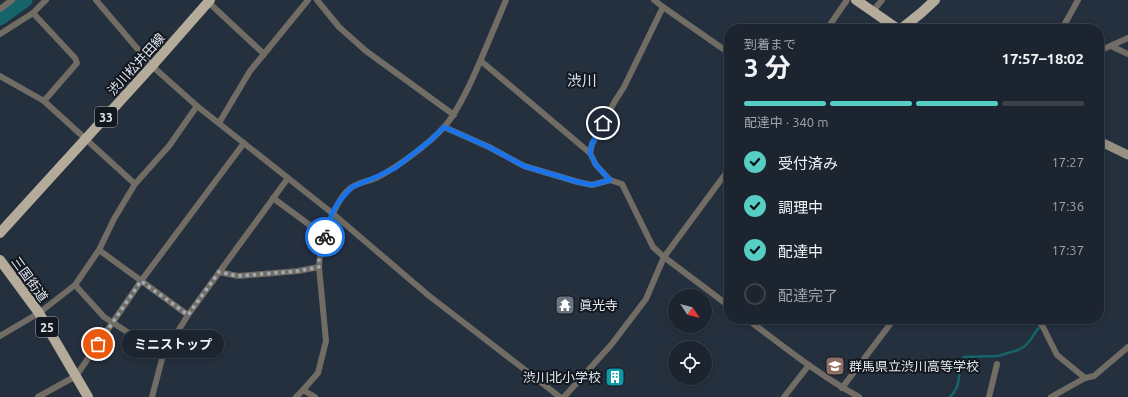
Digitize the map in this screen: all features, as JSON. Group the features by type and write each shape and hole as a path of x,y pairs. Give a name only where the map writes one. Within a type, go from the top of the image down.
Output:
{"main road":[{"path":"856,0 891,24"},
{"path":"907,24 935,0"},
{"name":"渋川松井田線","path":"0,233 152,66 208,1"},
{"name":"三国街道","path":"0,260 39,313 88,397"}],"street":[{"path":"0,9 12,0"},
{"path":"0,34 33,13 46,0"},
{"path":"96,0 152,66 197,106 332,213 428,295 560,397"},
{"path":"219,123 250,71 308,0"},
{"path":"318,0 339,27 366,51 454,115"},
{"path":"296,397 318,373 326,341 319,256 332,213 340,200 352,187 395,168 431,140 454,115 481,61 506,0"},
{"path":"654,0 724,50"},
{"path":"830,24 847,0"},
{"path":"873,11 882,0"},
{"path":"1065,24 1078,0"},
{"path":"208,1 264,54"},
{"path":"590,153 592,144 624,87 663,7"},
{"path":"33,13 75,58 77,63 44,100"},
{"path":"1104,49 1128,38"},
{"path":"1111,46 1128,54"},
{"path":"481,61 590,153 596,165 610,180 622,184 653,247 724,302"},
{"path":"0,76 44,100 135,184"},
{"path":"0,336 39,313 75,285 99,250 114,219 135,184 169,146 197,106"},
{"path":"444,127 489,147 524,166 592,185 610,180"},
{"path":"38,397 76,376 141,281 244,143"},
{"path":"1104,143 1128,155"},
{"path":"564,397 612,345 646,299 664,257 724,176"},
{"path":"152,397 163,355 188,315 288,178"},
{"path":"273,198 315,229 327,229"},
{"path":"99,250 188,315"},
{"path":"219,272 238,276 298,271 319,267"},
{"path":"75,285 104,317 163,355"},
{"path":"754,324 842,388 859,397"},
{"path":"842,388 890,324"},
{"path":"1040,324 1057,355 1084,378"},
{"path":"1051,397 1084,378 1094,376 1128,347"},
{"path":"989,397 997,364"},
{"path":"784,397 809,365"},
{"path":"303,390 315,397"}],"waterway":[{"path":"0,18 25,0"},
{"path":"950,397 957,387 960,366 964,357 998,356 1018,350 1025,346 1043,324"}],"way so far":[{"path":"98,344 141,281 188,315 219,272 238,276 298,271 319,267 319,256 325,237"}],"place":[{"name":"眞光寺","path":"565,305"},
{"name":"ミニストップ","path":"98,344"},
{"name":"群馬県立渋川高等学校","path":"835,366"},
{"name":"渋川北小学校","path":"615,377"}],"district":[{"name":"渋川","path":"582,80"}],"route":[{"path":"325,237 332,213 340,200 352,187 395,168 431,140 444,127 489,147 524,166 592,185 610,180 596,165 590,153 592,144 603,123"}]}
